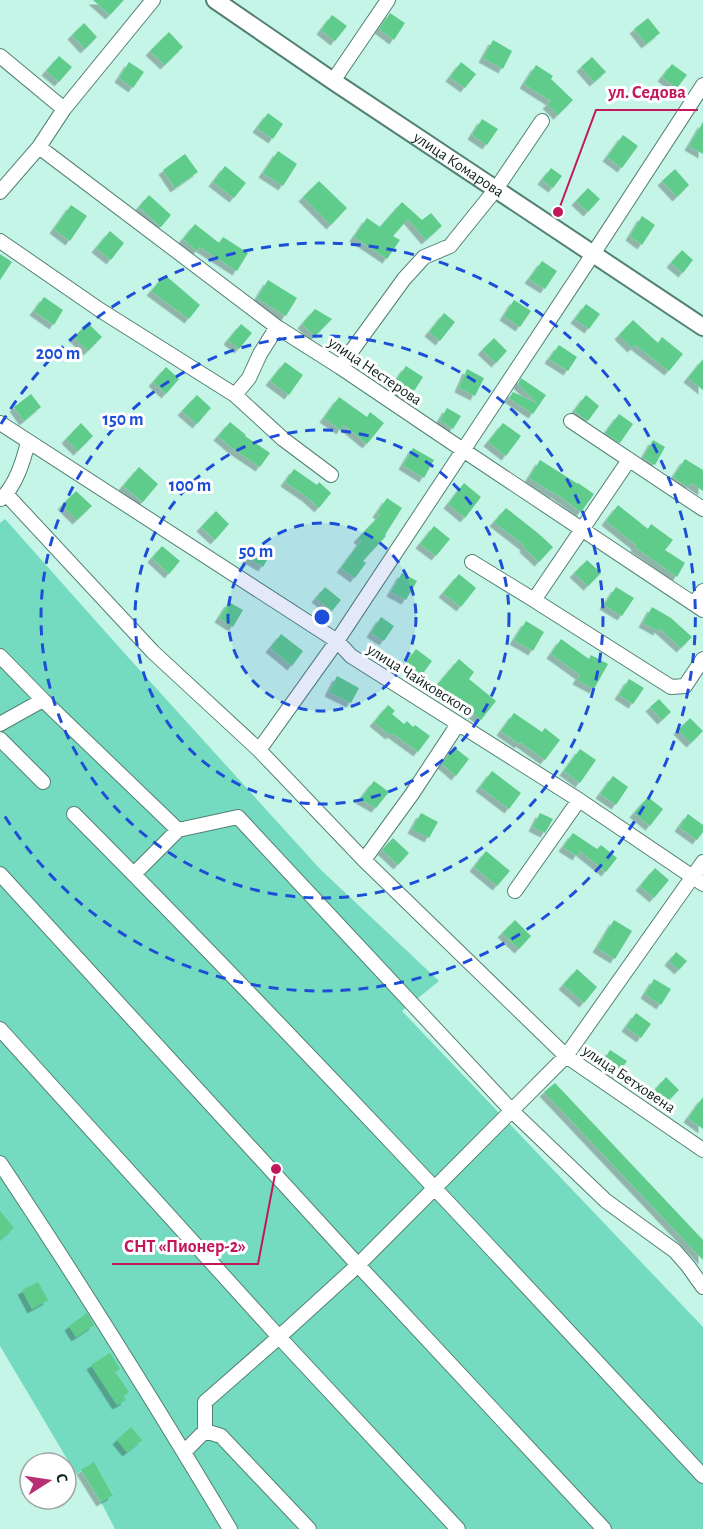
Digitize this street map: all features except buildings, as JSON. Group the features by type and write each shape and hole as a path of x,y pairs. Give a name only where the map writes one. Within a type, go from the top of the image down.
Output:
{"main road":[{"name":"улица Комарова","path":"215,0 703,327"}],"street":[{"path":"0,192 39,147 64,109 153,0"},
{"path":"333,81 388,0"},
{"path":"0,56 64,109"},
{"path":"259,750 337,641 703,85"},
{"path":"340,366 404,279 424,257 450,246 496,189 542,122"},
{"name":"улица Нестерова","path":"39,147 277,327 340,366 698,607"},
{"path":"0,241 100,310 235,395 283,439 332,476"},
{"path":"235,395 249,378 260,354 277,327"},
{"path":"572,421 703,509"},
{"name":"улица Чайковского","path":"0,423 337,641 351,656 579,800 698,881"},
{"path":"3,497 22,465 28,442"},
{"path":"534,600 629,460"},
{"name":"улица Бетховена","path":"3,497 153,652 259,750 364,860 566,1056 703,1149"},
{"path":"472,562 671,687 685,686 703,659"},
{"path":"698,607 703,591"},
{"path":"0,656 178,830"},
{"path":"0,724 43,700"},
{"path":"364,860 412,794 458,724"},
{"path":"0,739 43,782"},
{"path":"515,891 579,800"},
{"path":"74,814 209,950 434,1186 703,1476"},
{"path":"134,874 178,830 238,817 512,1111 606,1201 675,1251 703,1287"},
{"path":"184,1452 205,1431 205,1402 358,1265 434,1186 566,1056 698,881 703,862"},
{"path":"0,874 358,1265 604,1529"},
{"path":"0,1029 279,1337 458,1529"},
{"path":"0,1163 41,1224 230,1529"},
{"path":"205,1431 222,1436 309,1529"}],"green space":[{"path":"5,519 320,869 439,981 402,1011 703,1327 703,1529 115,1529 101,1502 113,1494 94,1463 78,1473 78,1451 62,1451 0,1346 0,523"}],"place":[{"name":"ул. Седова","path":"558,212"},
{"name":"СНТ «Пионер-2»","path":"276,1169"}]}
